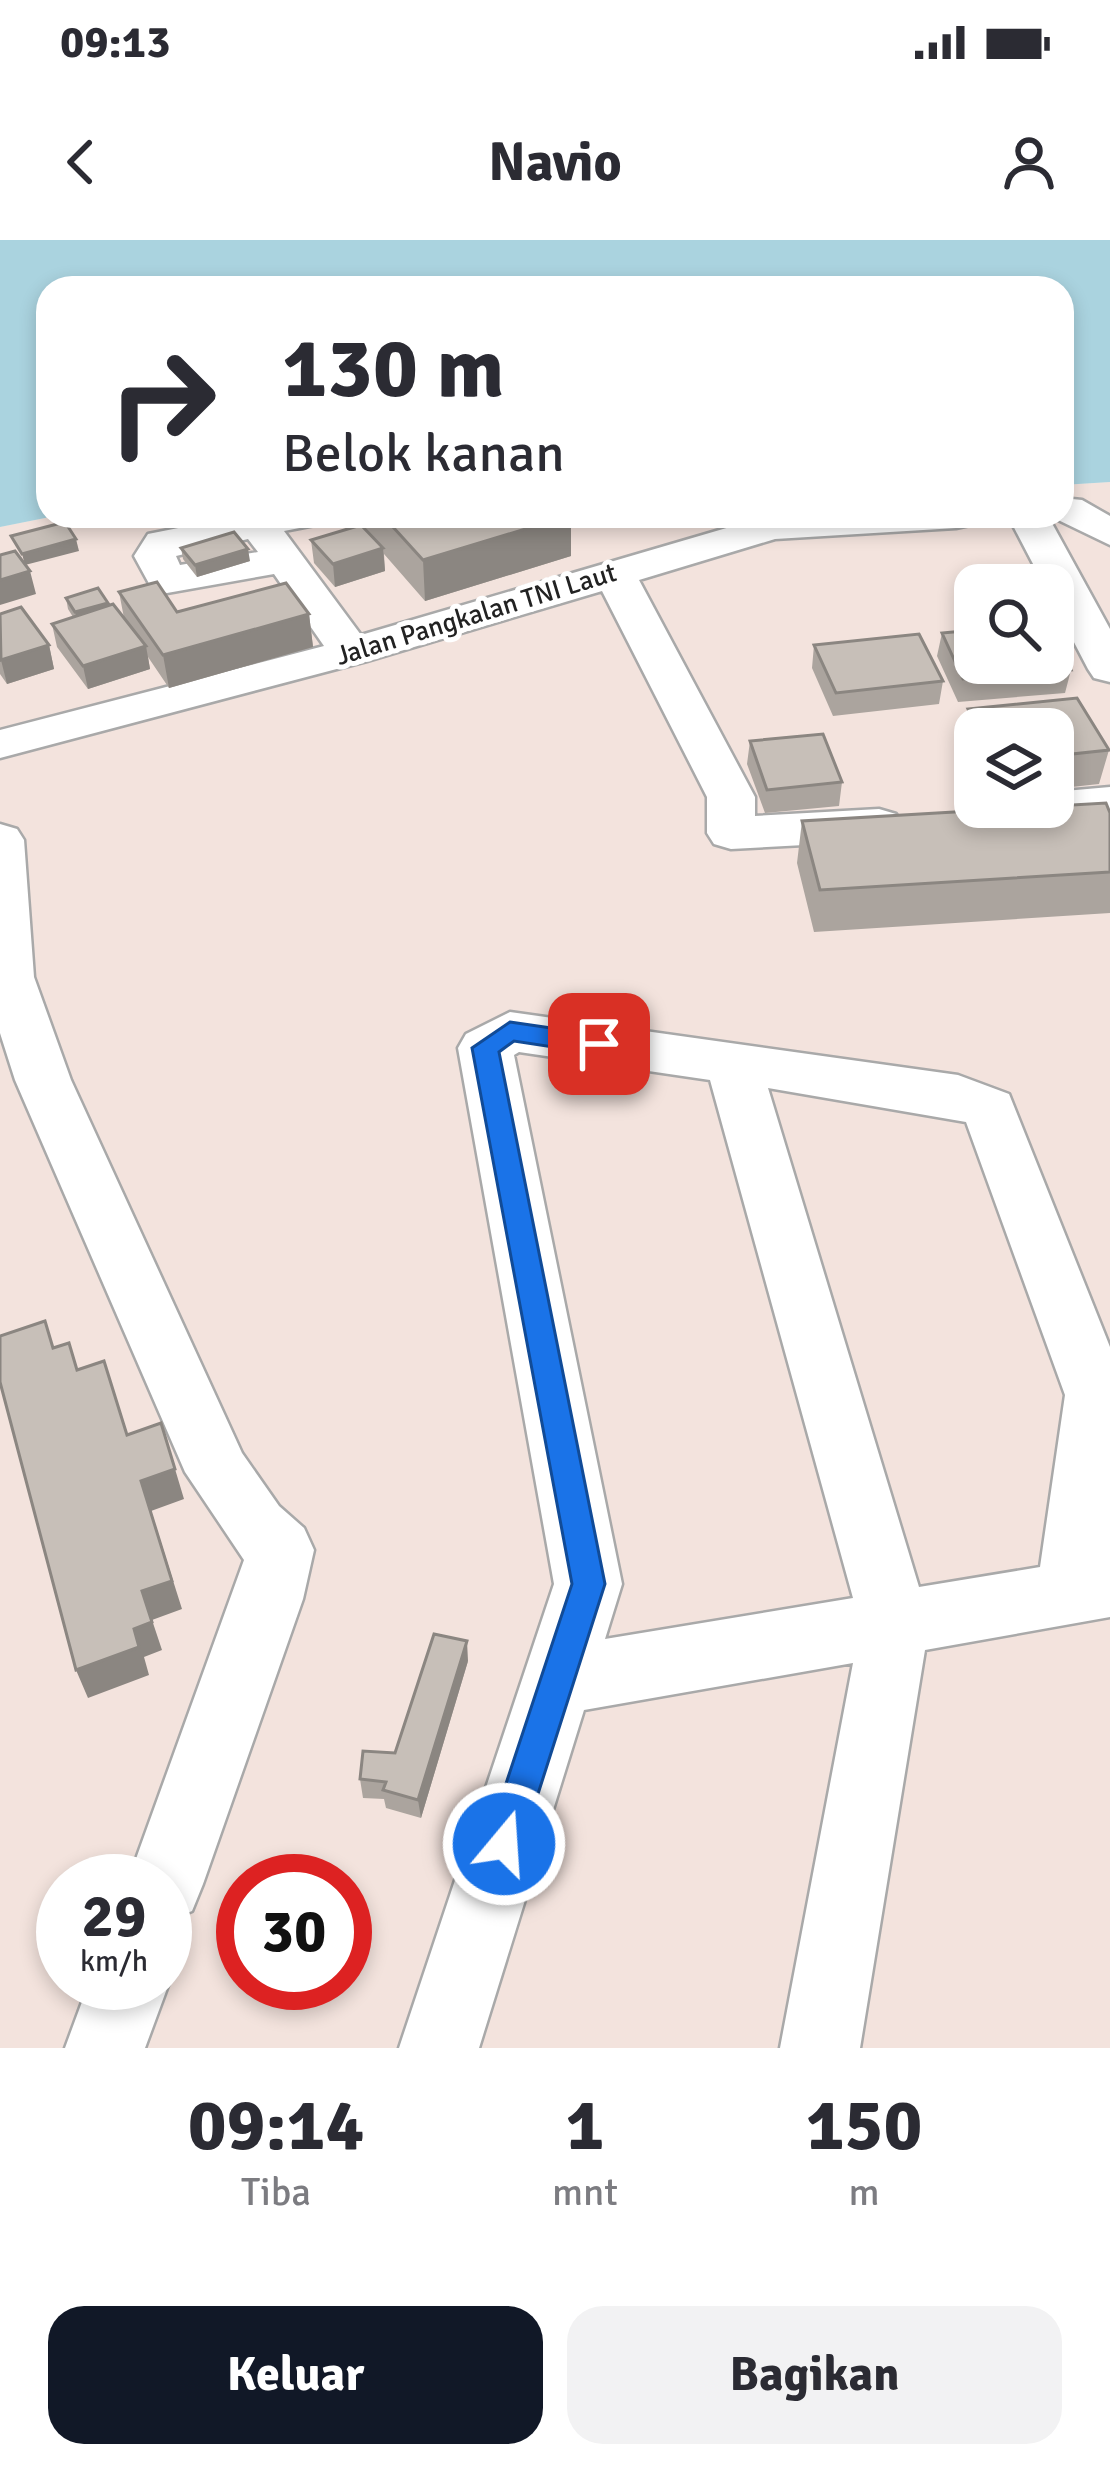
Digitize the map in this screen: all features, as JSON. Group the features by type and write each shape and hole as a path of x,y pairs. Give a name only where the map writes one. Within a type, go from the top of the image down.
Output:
{"street":[{"path":"1074,509 1110,506"},
{"path":"1074,519 1110,533"},
{"path":"248,528 163,543 155,556 160,574 182,580 285,560"},
{"path":"261,528 351,652"},
{"name":"Jalan Pangkalan TNI Laut","path":"0,744 351,652 769,528"},
{"path":"1059,528 1110,669"},
{"path":"614,573 731,797 731,833 791,834 1110,802"},
{"path":"0,840 8,977 43,1080 218,1472 255,1527 280,1550 268,1599 176,1854"},
{"path":"439,2048 588,1584 485,1048 510,1031 958,1096 989,1109 1097,1395 1090,1589 557,1681"},
{"path":"734,1064 895,1623 820,2048"},
{"path":"106,2048 119,2010"}],"shaded area":[{"path":"1110,482 1110,2048 0,2048 0,527 36,520 36,528 1074,528 1074,484"}],"water":[{"path":"0,240 1110,240 1110,482 1074,484 1074,276 36,276 36,520 0,527"}],"building":[{"path":"42,528 69,528 76,539 22,554 11,536"},
{"path":"364,528 383,548 333,564 311,540"},
{"path":"394,528 528,528 423,560"},
{"path":"234,532 248,549 195,565 181,548"},
{"path":"15,551 30,571 0,580 0,555"},
{"path":"157,582 177,612 286,583 309,614 163,655 119,592"},
{"path":"98,588 108,603 75,612 66,598"},
{"path":"113,604 146,646 83,666 52,624"},
{"path":"21,607 49,645 1,660 0,614"},
{"path":"954,632 954,659 942,633"},
{"path":"919,634 943,681 836,693 814,645"},
{"path":"1077,698 1109,750 1074,754 1074,708 978,708"},
{"path":"823,734 842,782 767,790 750,741"},
{"path":"1106,803 1110,872 820,890 802,821 954,812 954,828 1074,828 1074,805"},
{"path":"45,1321 53,1348 69,1343 77,1370 104,1361 127,1435 161,1423 175,1469 141,1481 172,1581 142,1591 152,1622 134,1629 139,1647 76,1670 0,1382 0,1336"},
{"path":"434,1634 467,1641 418,1800 383,1790 386,1782 360,1779 363,1751 395,1753"}],"route":[{"path":"504,1844 588,1584 485,1048 494,1037 510,1031 599,1044"}]}
